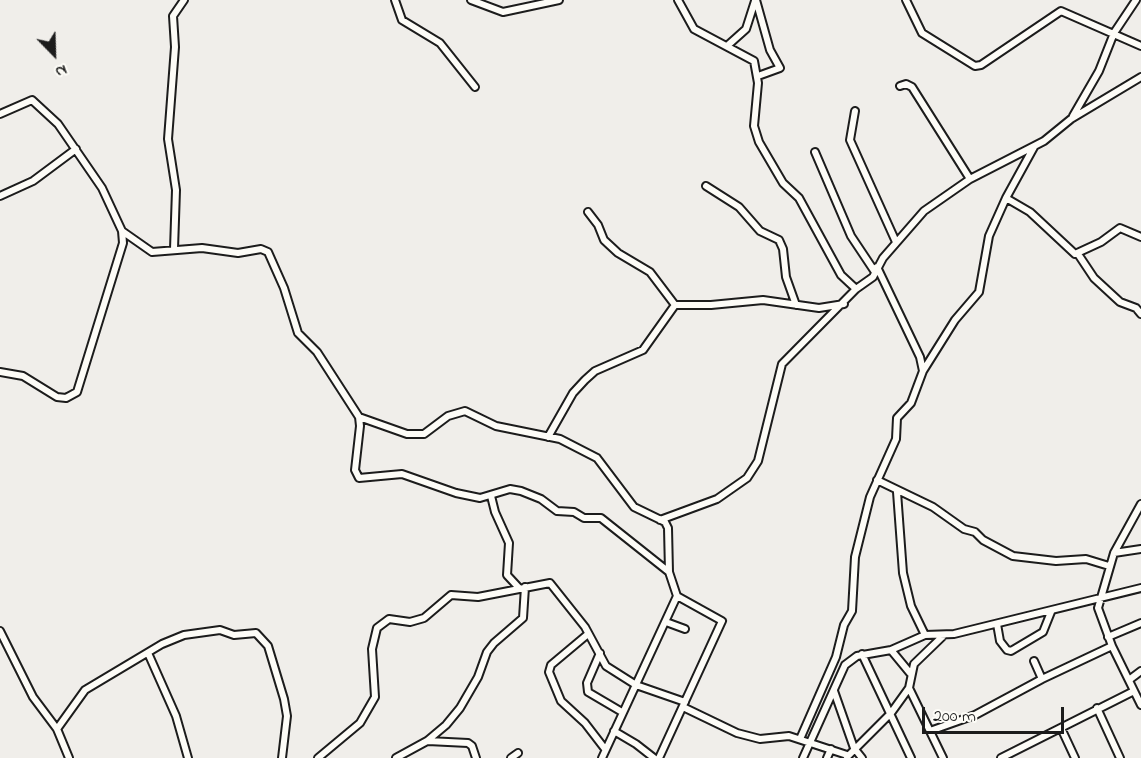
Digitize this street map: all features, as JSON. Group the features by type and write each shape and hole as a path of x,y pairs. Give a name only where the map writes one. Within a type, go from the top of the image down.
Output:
{"street":[{"path":"174,249 176,190 168,139 175,47 173,16 184,0"},
{"path":"395,0 402,20 440,42 475,87"},
{"path":"471,0 503,12 559,0"},
{"path":"678,0 692,28 752,58 758,76 754,117 759,142 783,183 799,198 841,275 856,289"},
{"path":"727,46 746,29 756,0"},
{"path":"756,0 768,45 780,68 758,76"},
{"path":"906,0 922,33 975,66 981,65 1058,12 1064,12 1141,45"},
{"path":"1071,119 1099,71 1114,33 1136,0"},
{"path":"660,520 717,499 747,478 758,461 782,364 845,304 924,211 970,179 1035,146 1071,119 1141,76"},
{"path":"900,86 906,84 912,87 970,179"},
{"path":"0,114 26,102 35,102 76,149 102,188 123,231 152,252 202,248 238,253 261,249 268,252 284,288 298,333 317,352 359,417 355,470 359,478 402,474 456,493 480,498 515,489 537,496 557,511 574,512 584,518 601,518 669,572"},
{"path":"855,111 850,140 896,242"},
{"path":"800,739 836,657 846,622 852,611 855,557 866,510 896,439 897,418 910,404 923,371 955,320 979,292 989,237 1006,198 1035,146"},
{"path":"0,196 33,181 76,149"},
{"path":"814,152 851,236 876,270 920,357 923,371"},
{"path":"706,186 739,207 760,231 779,240 783,249 786,277 796,305"},
{"path":"1006,198 1030,212 1066,249 1078,254 1094,278 1120,302 1136,308 1141,314"},
{"path":"588,212 598,225 604,240 618,253 650,272 675,305"},
{"path":"1078,254 1101,242 1118,228 1141,237"},
{"path":"0,372 23,376 57,398 66,398 77,392 118,265 123,231"},
{"path":"675,305 711,305 763,300 819,308 845,304"},
{"path":"548,437 573,393 585,380 595,371 643,350 675,305"},
{"path":"359,417 407,434 424,434 448,416 465,411 496,426 560,439 597,458 633,507 660,520 669,528 669,572 677,596 604,749 602,758"},
{"path":"877,480 897,492 933,507 964,529 976,533 983,540 1013,556 1056,561 1086,559 1109,566"},
{"path":"897,492 903,573 911,606 925,635"},
{"path":"396,758 427,741 446,725 478,677 494,643 523,618 522,588 507,575 509,543 495,512 491,496"},
{"path":"1141,504 1114,553 1100,598 1099,613 1112,646 1141,705"},
{"path":"1114,553 1141,549"},
{"path":"318,758 360,723 375,696 372,641 381,623 393,619 416,621 428,616 442,600 451,595 478,597 547,583 552,585 588,634 606,666 636,685 684,704 748,737 760,739 789,736 831,749 847,757 891,713 909,688"},
{"path":"803,758 846,665 862,654 891,650 925,635 944,635 997,624 1141,588"},
{"path":"659,758 722,621 677,596"},
{"path":"997,624 1000,641 1006,650 1013,651 1043,632 1051,612"},
{"path":"666,621 685,629"},
{"path":"1108,637 1141,623"},
{"path":"57,729 85,690 174,638 220,630 234,635 256,633 261,636 272,657 284,699 286,724 282,758"},
{"path":"0,631 33,697 57,729 69,758"},
{"path":"588,634 551,666 549,672 561,701 578,715 604,749"},
{"path":"943,758 909,688 910,673 914,664 944,635"},
{"path":"930,732 975,716 1042,679 1112,646"},
{"path":"891,650 910,673"},
{"path":"148,653 176,717 188,758"},
{"path":"600,653 587,683 588,692 622,712"},
{"path":"862,654 911,758"},
{"path":"1034,661 1042,679"},
{"path":"1128,680 1141,671"},
{"path":"834,691 854,748 862,758"},
{"path":"1001,758 1134,691"},
{"path":"1097,708 1119,758"},
{"path":"1061,728 1075,758"},
{"path":"614,731 654,758"},
{"path":"427,741 468,743 472,746 476,758"},
{"path":"826,758 831,749"},
{"path":"511,758 518,753"}]}
